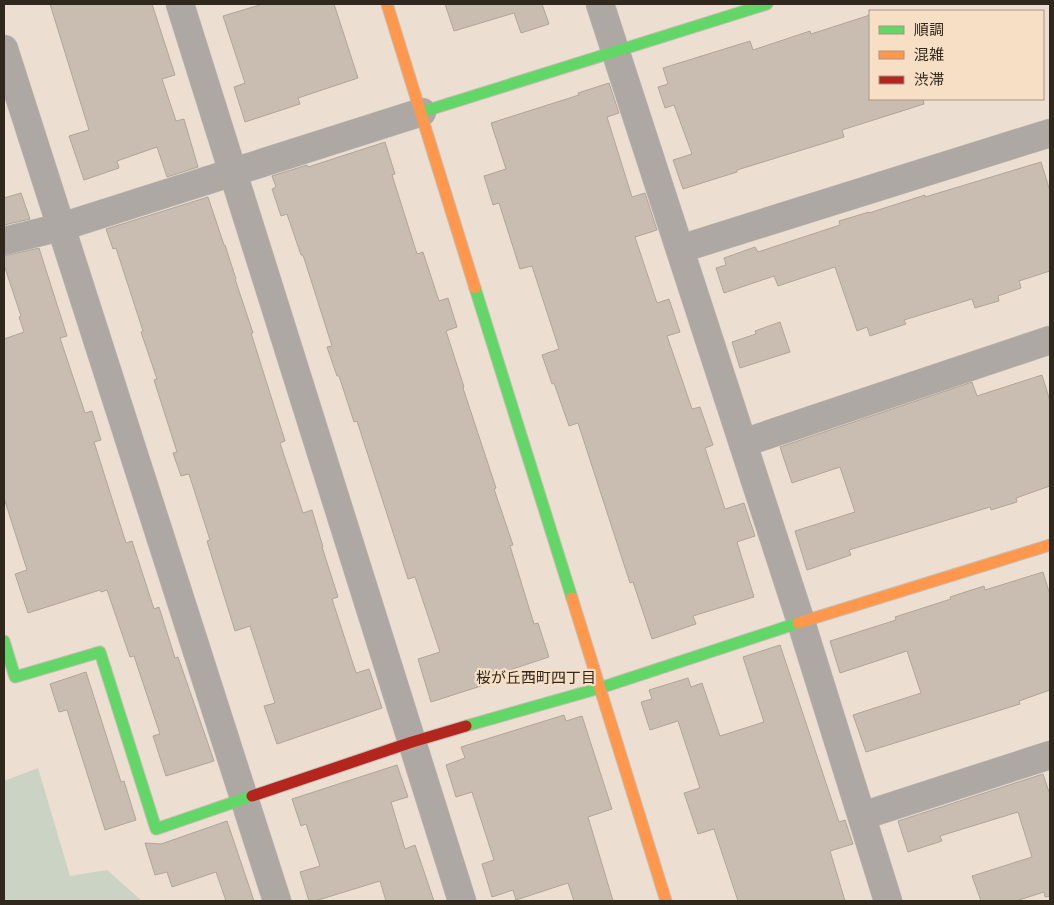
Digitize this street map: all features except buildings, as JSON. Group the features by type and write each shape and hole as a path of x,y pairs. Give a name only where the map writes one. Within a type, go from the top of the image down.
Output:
{"street":[{"path":"180,4 462,901"},
{"path":"387,4 666,901"},
{"path":"600,4 801,622 888,901"},
{"path":"4,241 60,227 767,4"},
{"path":"4,49 277,901"},
{"path":"680,249 1050,133"},
{"path":"743,443 1050,340"},
{"path":"4,641 16,676 100,652 156,829 412,742 600,688 801,622 1050,545"},
{"path":"862,816 1050,755"}],"green space":[{"path":"38,768 70,876 107,870 142,901 4,901 4,781"}],"traffic: fast":[{"path":"422,112 767,4"},
{"path":"475,288 572,598"},
{"path":"466,726 600,688 798,623"},
{"path":"4,641 15,677 100,652 156,829 252,796"}],"traffic: slow":[{"path":"387,4 475,288"},
{"path":"798,623 1050,545"},
{"path":"572,598 666,901"}],"traffic: jam":[{"path":"252,796 412,742 466,726"}],"district":[{"name":"桜が丘西町四丁目","path":"536,678"}]}
